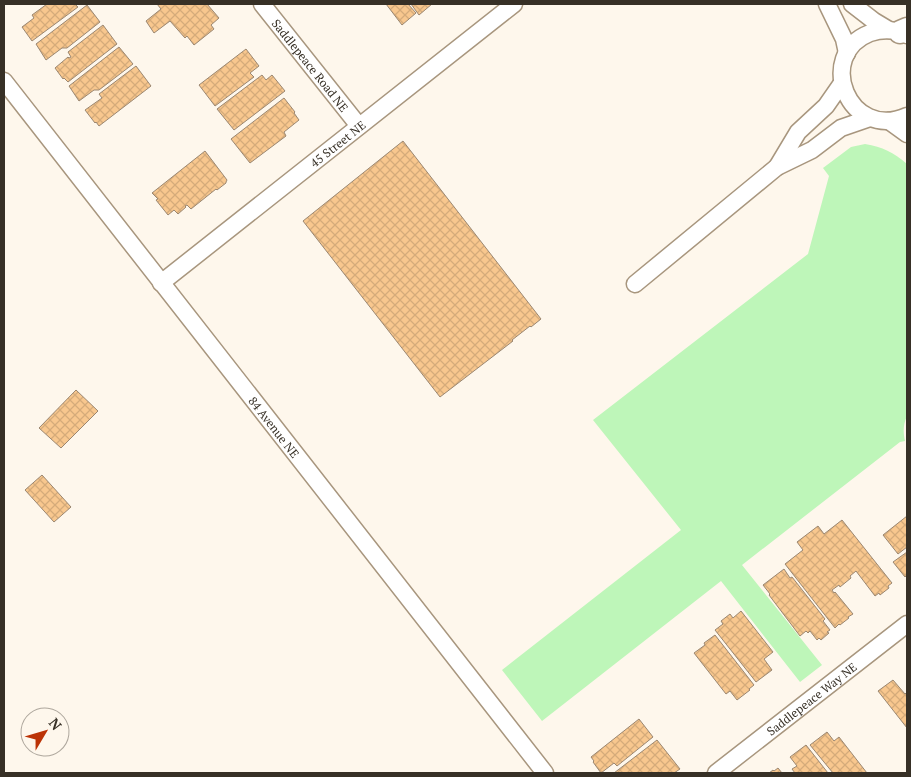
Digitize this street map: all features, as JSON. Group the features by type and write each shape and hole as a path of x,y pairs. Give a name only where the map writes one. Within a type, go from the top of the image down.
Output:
{"street":[{"name":"Saddlepeace Road NE","path":"262,4 359,126"},
{"name":"45 Street NE","path":"162,283 514,4"},
{"path":"827,4 844,39 847,53"},
{"path":"852,4 874,21 901,32"},
{"path":"901,32 876,31 855,43 847,53 843,63 842,83 852,104 870,118 889,121 900,120 907,116"},
{"name":"84 Avenue NE","path":"4,82 545,773"},
{"path":"777,167 798,132 826,106 842,83"},
{"path":"635,284 777,167 812,150 840,128 870,118"},
{"path":"889,121 907,134"},
{"name":"Saddlepeace Way NE","path":"716,773 907,624"}],"green space":[{"path":"865,144 888,151 907,164 907,416 904,429 905,441 900,442 742,565 822,665 800,682 721,581 542,721 502,670 681,530 593,420 808,254 829,176 823,168 851,147"}],"building":[{"path":"47,4 75,4 78,7 32,41 22,27 34,18 32,15"},
{"path":"157,4 207,4 219,18 211,25 214,29 194,45 170,21 154,33 146,21 161,9"},
{"path":"386,4 408,4 416,13 402,25"},
{"path":"411,4 432,4 419,15"},
{"path":"87,5 100,22 67,48 62,48 46,60 36,44"},
{"path":"103,25 117,44 68,82 63,79 55,68 68,57 71,57 68,52"},
{"path":"119,47 133,64 99,90 94,90 79,101 69,86"},
{"path":"246,49 259,66 250,73 254,77 215,106 199,85"},
{"path":"136,66 151,86 99,126 85,110 102,98 99,94"},
{"path":"262,75 266,80 272,75 285,91 234,130 217,109"},
{"path":"284,98 299,120 284,132 286,136 250,163 231,139"},
{"path":"403,141 541,319 440,397 303,221"},
{"path":"205,151 227,180 226,183 191,209 187,205 178,214 174,210 168,215 152,193"},
{"path":"76,390 98,411 61,448 39,428"},
{"path":"42,475 71,507 54,522 25,490"},
{"path":"907,516 907,547 898,554 883,535"},
{"path":"842,520 892,583 880,595 879,593 875,596 856,571 840,587 839,585 832,590 853,614 835,628 785,564 803,550 797,542 818,526 824,534"},
{"path":"907,552 907,577 905,577 893,562"},
{"path":"784,569 825,619 823,621 830,630 821,640 819,638 817,640 810,631 808,633 806,631 800,636 763,585"},
{"path":"741,611 773,652 764,659 772,670 756,682 715,630 723,624 721,621 730,614 733,618"},
{"path":"715,635 754,685 737,700 730,691 726,694 694,653"},
{"path":"893,680 905,694 907,692 907,728 878,691"},
{"path":"639,719 653,737 617,766 614,763 601,773 591,757"},
{"path":"827,732 834,741 839,737 867,773 833,773 810,745"},
{"path":"657,740 680,769 674,773 614,773"},
{"path":"806,745 828,773 795,773 792,769 797,766 790,757"},
{"path":"778,768 782,773 769,773 774,771"}]}
